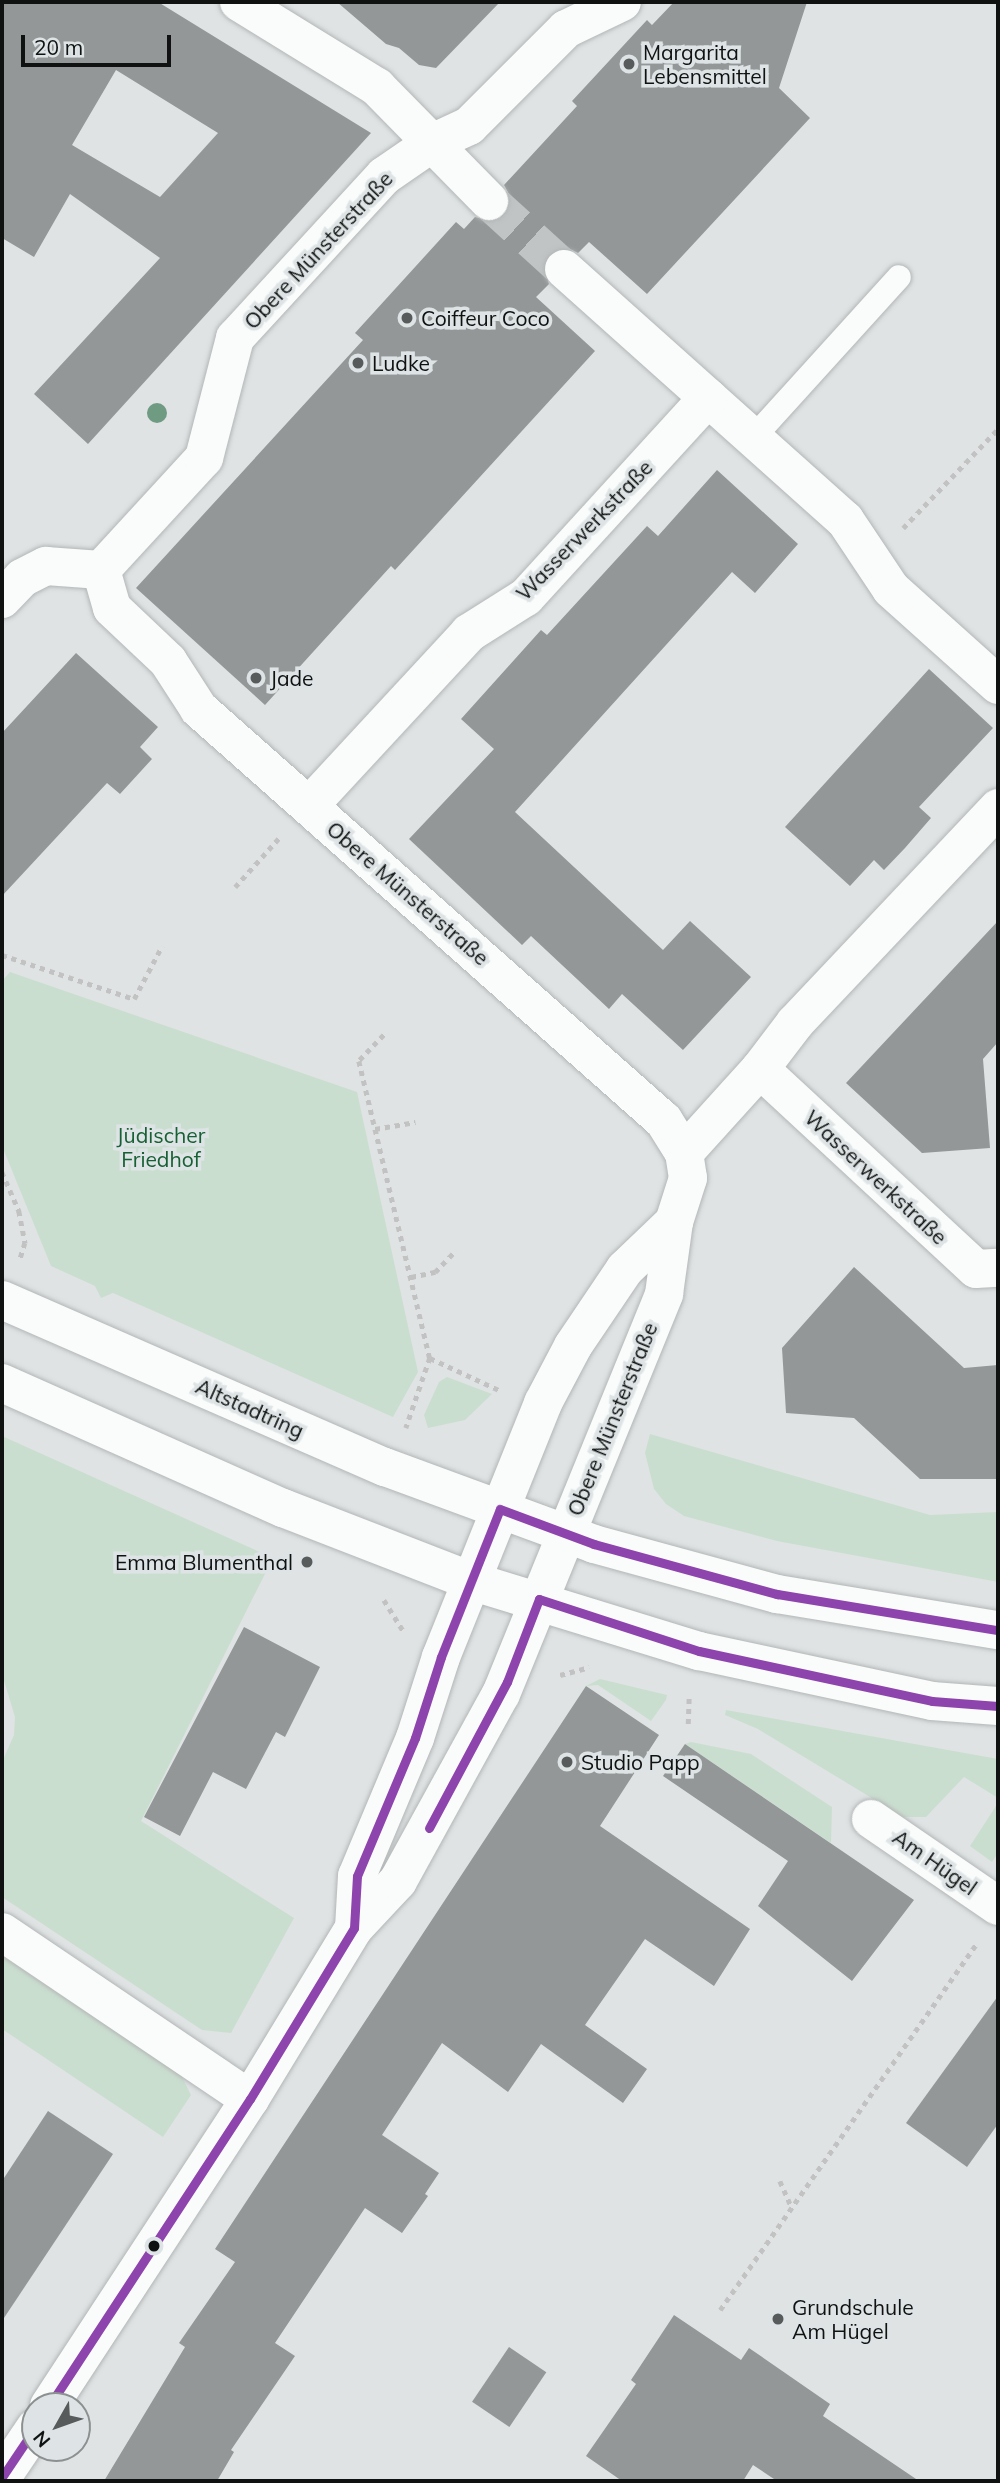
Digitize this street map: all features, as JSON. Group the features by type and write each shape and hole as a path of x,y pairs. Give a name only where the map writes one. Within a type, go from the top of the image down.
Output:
{"street":[{"path":"239,2 377,88 489,201"},
{"name":"Obere Münsterstraße","path":"565,1533 664,1294 674,1222 688,1178 684,1153 663,1120 199,709 168,661 112,608 101,570 204,458 235,338 384,176 432,143 469,126 566,29 622,2"},
{"path":"564,268 845,520 891,589 998,685"},
{"name":"Wasserwerkstraße","path":"309,806 469,633 526,597 708,398"},
{"path":"2,599 22,578 46,566 101,570"},
{"path":"684,1153 760,1069 795,1023 998,808"},
{"name":"Wasserwerkstraße","path":"760,1069 976,1269 998,1268"},
{"name":"Obere Münsterstraße","path":"500,1509 542,1404 573,1346 625,1269 674,1222"},
{"name":"Altstadtring","path":"10,1283 385,1467 565,1533 777,1594 998,1630"},
{"path":"2,1383 284,1508 471,1581 539,1599 699,1651 932,1700 998,1706"},
{"path":"354,1928 357,1876 415,1738 471,1581 500,1509"},
{"path":"58,2392 250,2099 354,1928 398,1881 419,1847 507,1682 565,1533"},
{"name":"Am Hügel","path":"871,1818 990,1920"},
{"path":"2,1932 250,2099"},
{"path":"2,2477 21,2449"}],"lane":[{"path":"753,438 899,277"}],"path":[{"path":"873,559 998,429"},
{"path":"235,887 309,806"},
{"path":"2,956 134,999 162,946"},
{"path":"384,1035 359,1061 430,1358 405,1429 385,1467"},
{"path":"375,1129 415,1122"},
{"path":"2,1172 19,1211 25,1243 10,1283"},
{"path":"411,1277 435,1272 456,1250"},
{"path":"430,1358 507,1393"},
{"path":"686,1706 688,1724"},
{"path":"720,2310 990,1920"},
{"path":"780,2181 792,2207"}],"green space":[{"name":"Jüdischer Friedhof","path":"10,972 357,1092 418,1372 393,1417 113,1293 101,1298 95,1286 51,1266 2,1146 2,981"},
{"path":"447,1377 492,1394 465,1420 428,1428 424,1415 439,1382"},
{"path":"650,1434 930,1515 998,1512 998,1582 777,1541 684,1516 666,1504 654,1489 645,1453"},
{"path":"2,1436 273,1558 141,1821 294,1918 231,2033 202,2030 2,1897 2,1762 14,1735 15,1717 2,1674"},
{"path":"600,1679 667,1695 666,1700 651,1721 598,1685 586,1686"},
{"path":"726,1710 998,1759 998,1798 964,1777 926,1817 903,1817 758,1729 725,1715"},
{"path":"691,1742 751,1754 832,1807 831,1843 685,1744"},
{"path":"998,1803 998,1853 992,1862 970,1846"},
{"path":"2,1956 181,2075 191,2095 163,2137 2,2029"}],"building":[{"path":"2,2 158,2 371,133 88,444 34,394 160,258 70,194 34,257 2,238","holes":["116,70 218,133 160,197 72,145"]},
{"path":"337,2 500,2 436,68 419,65 399,48 386,44"},
{"path":"674,2 807,2 779,88 810,118 647,294 589,242 578,253 568,248 548,254 543,265 549,284 536,297 595,351 395,570 391,566 265,705 136,588 363,340 355,333 456,222 464,229 475,217 494,222 505,216 510,196 504,185 577,106 572,101 647,20 652,25"},
{"path":"717,470 798,544 755,593 732,572 515,812 663,950 690,921 751,977 683,1050 622,994 609,1009 531,936 522,945 409,839 494,749 461,719 541,630 547,635 647,526 658,536"},
{"path":"76,653 158,727 140,747 152,759 120,794 107,783 2,896 2,733"},
{"path":"929,669 993,728 919,807 931,818 905,848 884,870 874,860 850,886 785,827"},
{"path":"998,921 998,1042 983,1059 990,1148 922,1153 846,1083"},
{"path":"854,1267 964,1368 998,1365 998,1479 920,1479 854,1418 786,1413 782,1348"},
{"path":"244,1627 320,1667 285,1737 276,1732 246,1789 213,1772 180,1836 144,1817"},
{"path":"586,1686 659,1735 600,1826 750,1929 714,1986 645,1939 585,2025 647,2069 623,2103 541,2044 508,2092 442,2043 382,2135 439,2173 425,2194 428,2196 402,2233 365,2208 275,2343 295,2356 231,2450 234,2452 217,2481 104,2481 185,2347 179,2343 235,2262 215,2249"},
{"path":"685,1744 914,1900 852,1981 758,1906 788,1861 663,1776"},
{"path":"998,1996 998,2124 967,2167 906,2123"},
{"path":"48,2111 113,2154 2,2321 2,2181"},
{"path":"674,2315 741,2360 749,2348 830,2404 823,2416 919,2481 777,2481 753,2465 743,2481 622,2481 586,2456 636,2384 631,2380"},
{"path":"509,2347 546,2372 509,2427 472,2402"}],"tunnel":[{"path":"489,201 564,269"}],"transit line":[{"path":"58,2392 250,2099 354,1928 357,1876 415,1738 441,1657 500,1509 594,1544 777,1594 998,1630"},
{"path":"429,1828 507,1682 539,1599 699,1651 932,1701 998,1706"},
{"path":"2,2477 21,2449"}],"place":[{"name":"Margarita Lebensmittel","path":"629,64"},
{"name":"Coiffeur Coco","path":"407,318"},
{"name":"Ludke","path":"358,363"},
{"name":"Jade","path":"256,678"},
{"name":"Emma Blumenthal","path":"307,1562"},
{"name":"Studio Papp","path":"567,1762"},
{"name":"Grundschule Am Hügel","path":"778,2319"}]}
